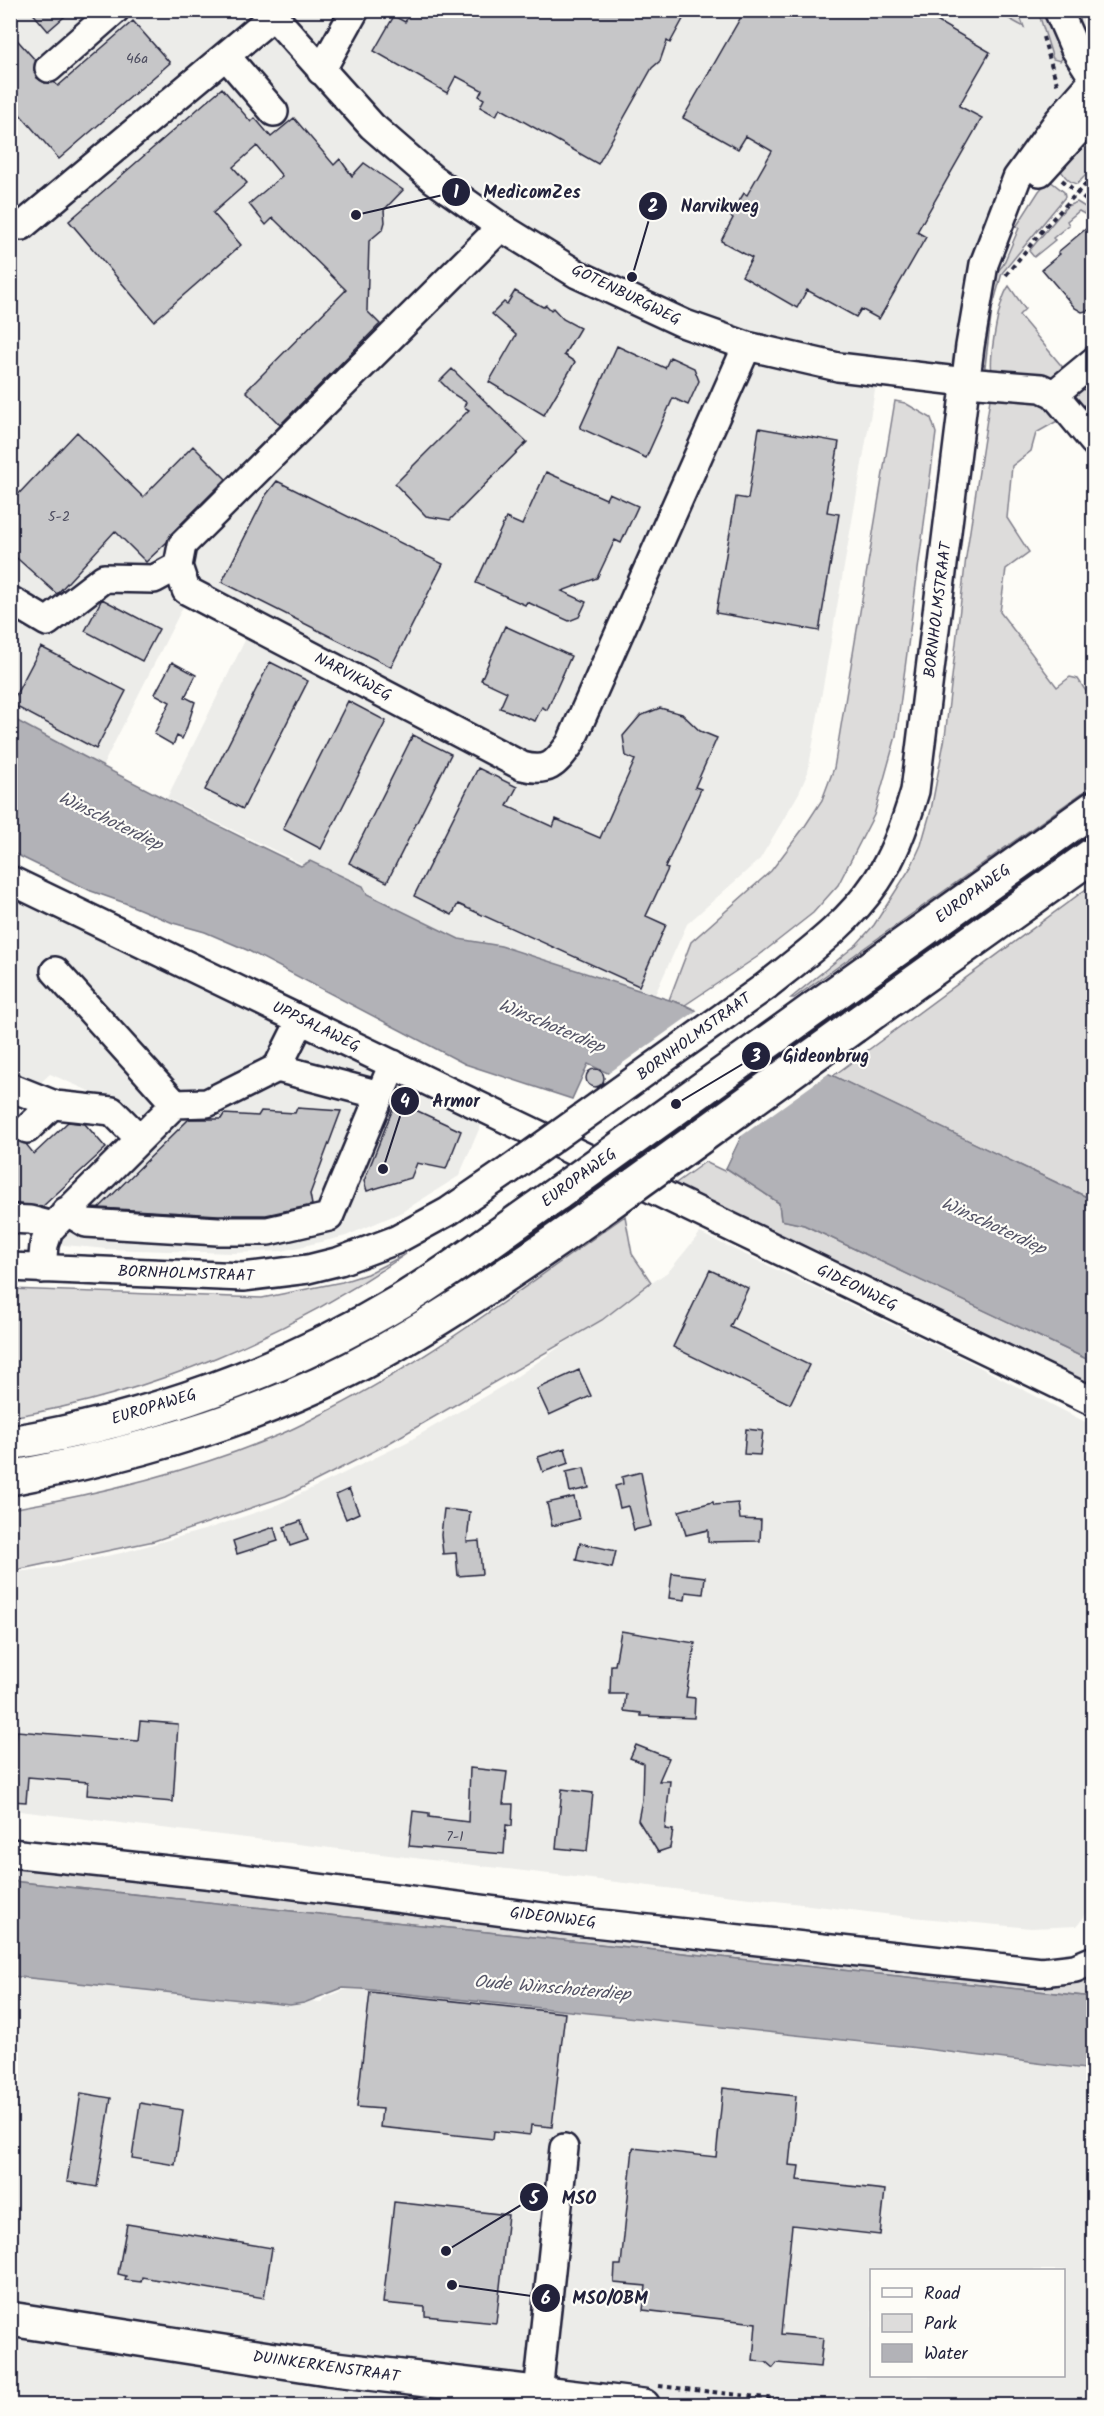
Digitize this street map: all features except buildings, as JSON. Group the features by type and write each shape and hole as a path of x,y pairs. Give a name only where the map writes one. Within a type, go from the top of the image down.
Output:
{"main road":[{"name":"EUROPAWEG","path":"10,1443 41,1438 184,1400 320,1344 401,1301 558,1193 1094,808"},
{"path":"10,1478 143,1450 200,1431 318,1384 379,1354 523,1264 1094,854"},
{"name":"DUINKERKENSTRAAT","path":"10,2319 327,2368 643,2406"}],"street":[{"path":"49,68 115,10"},
{"path":"321,71 355,10"},
{"path":"1058,10 1076,49 1094,79"},
{"path":"22,226 226,56 271,13"},
{"name":"GOTENBURGWEG","path":"271,13 372,126 433,179 501,227 577,274 685,324 747,345 838,367 966,382"},
{"path":"226,56 274,112"},
{"name":"BORNHOLMSTRAAT","path":"10,1267 243,1278 308,1269 369,1252 414,1232 449,1212 509,1170 766,986 831,934 859,905 879,879 894,849 915,791 966,382 984,264 1017,178 1032,154 1094,79"},
{"name":"BORNHOLMSTRAAT","path":"1001,220 1046,165 1094,113"},
{"path":"10,600 47,622 104,578 154,579 178,566 182,545 501,227"},
{"name":"NARVIKWEG","path":"178,566 186,590 522,765 535,769 556,764 570,744 747,345"},
{"path":"1054,394 1094,361"},
{"path":"966,382 1041,388 1054,394 1094,442"},
{"name":"UPPSALAWEG","path":"10,880 621,1174"},
{"path":"55,972 175,1104"},
{"path":"42,1269 46,1236 60,1218 139,1138 175,1104 207,1103 276,1068 301,1020"},
{"path":"320,1080 340,1038"},
{"path":"10,1219 60,1218 86,1223 218,1232 268,1231 329,1218 393,1064"},
{"path":"276,1068 380,1095"},
{"path":"10,1087 53,1104 112,1111 139,1138"},
{"path":"27,1129 53,1104"},
{"name":"GIDEONWEG","path":"621,1174 1094,1402"},
{"name":"GIDEONWEG","path":"10,1853 233,1877 601,1924 1042,1972 1076,1968 1094,1960"},
{"path":"538,2393 564,2148"}],"shaded area":[{"path":"10,11 1093,11 1093,94 984,240 966,384 878,373 808,772 799,793 760,859 687,924 643,1021 458,940 167,798 253,624 191,591 102,767 11,720"},
{"path":"10,898 483,1120 459,1176 402,1212 346,1236 282,1251 232,1253 107,1249 32,1242 151,1118 50,1074 11,1110"},
{"path":"700,1233 966,1360 1093,1426 1093,1905 1077,1926 1031,1928 901,1916 11,1810 10,1573 55,1567 121,1553 204,1530 272,1507 334,1478 407,1442 506,1384 669,1271"},
{"path":"11,1969 321,2002 323,1999 356,1985 1093,2070 1093,2405 11,2406"}],"green space":[{"path":"995,11 1018,11 1024,27"},
{"path":"1038,11 1048,11 1067,53 1060,61 1053,59"},
{"path":"1093,136 1093,168 1077,184 1071,182 1058,165 1078,143"},
{"path":"1049,180 1064,192 1065,197 1002,273 992,309 985,367 982,361 998,271 1003,265 1019,228 1016,227 1039,191"},
{"path":"1077,202 1093,212 1093,219 1079,211 1067,221 1069,225 1053,238 1055,240 1034,257 1029,251 1067,206"},
{"path":"1009,286 1025,309 1019,315 1065,370 1055,379 992,373 996,328"},
{"path":"1088,377 1093,383 1093,427 1068,396"},
{"path":"995,397 1043,403 1059,420 1036,433 1031,451 1012,466 1007,518 1029,552 1006,569 1000,612 1057,687 1070,677 1078,679 1087,693 1093,688 1093,785 791,998 857,944 874,925 911,867 921,845 931,810 945,737 966,557 990,399"},
{"path":"895,401 905,403 931,418 936,433 896,736 874,815 838,885 813,913 757,957 685,1005 669,1000 691,942 771,871 822,800 834,768"},
{"path":"1093,884 1093,1200 833,1076"},
{"path":"705,1162 724,1171 726,1168 779,1203 781,1220 804,1225 1093,1362 1093,1390 669,1188"},
{"path":"625,1216 632,1254 651,1282 602,1320 382,1447 286,1496 154,1541 11,1571 11,1509 80,1496 182,1470 294,1428 369,1389 444,1343"},
{"path":"406,1254 314,1310 217,1357 167,1377 116,1393 64,1407 11,1417 11,1289 262,1298 342,1282 367,1274"},
{"path":"11,1864 1093,1970 1093,1997 11,1881"}],"water":[{"name":"Winschoterdiep","path":"10,717 227,830 301,866 310,861 363,886 367,894 459,939 501,946 685,1005 1093,1200 1093,1362 804,1225 781,1220 779,1203 726,1168 741,1136 739,1133 588,1064 572,1099 465,1064 247,950 205,932 173,923 91,891 11,852"},
{"name":"Oude Winschoterdiep","path":"11,1881 1093,1997 1093,2070 909,2047 362,1989 342,1988 304,2003 290,2005 11,1976"}],"pier":[{"path":"699,1009 832,1071 740,1137 724,1170 723,1167 738,1136 606,1075"}],"place":[{"name":"MedicomZes","path":"356,215"},
{"name":"Narvikweg","path":"632,277"},
{"name":"Gideonbrug","path":"676,1104"},
{"name":"Armor","path":"383,1169"},
{"name":"MSO","path":"446,2251"},
{"name":"MSO/OBM","path":"452,2285"}]}
